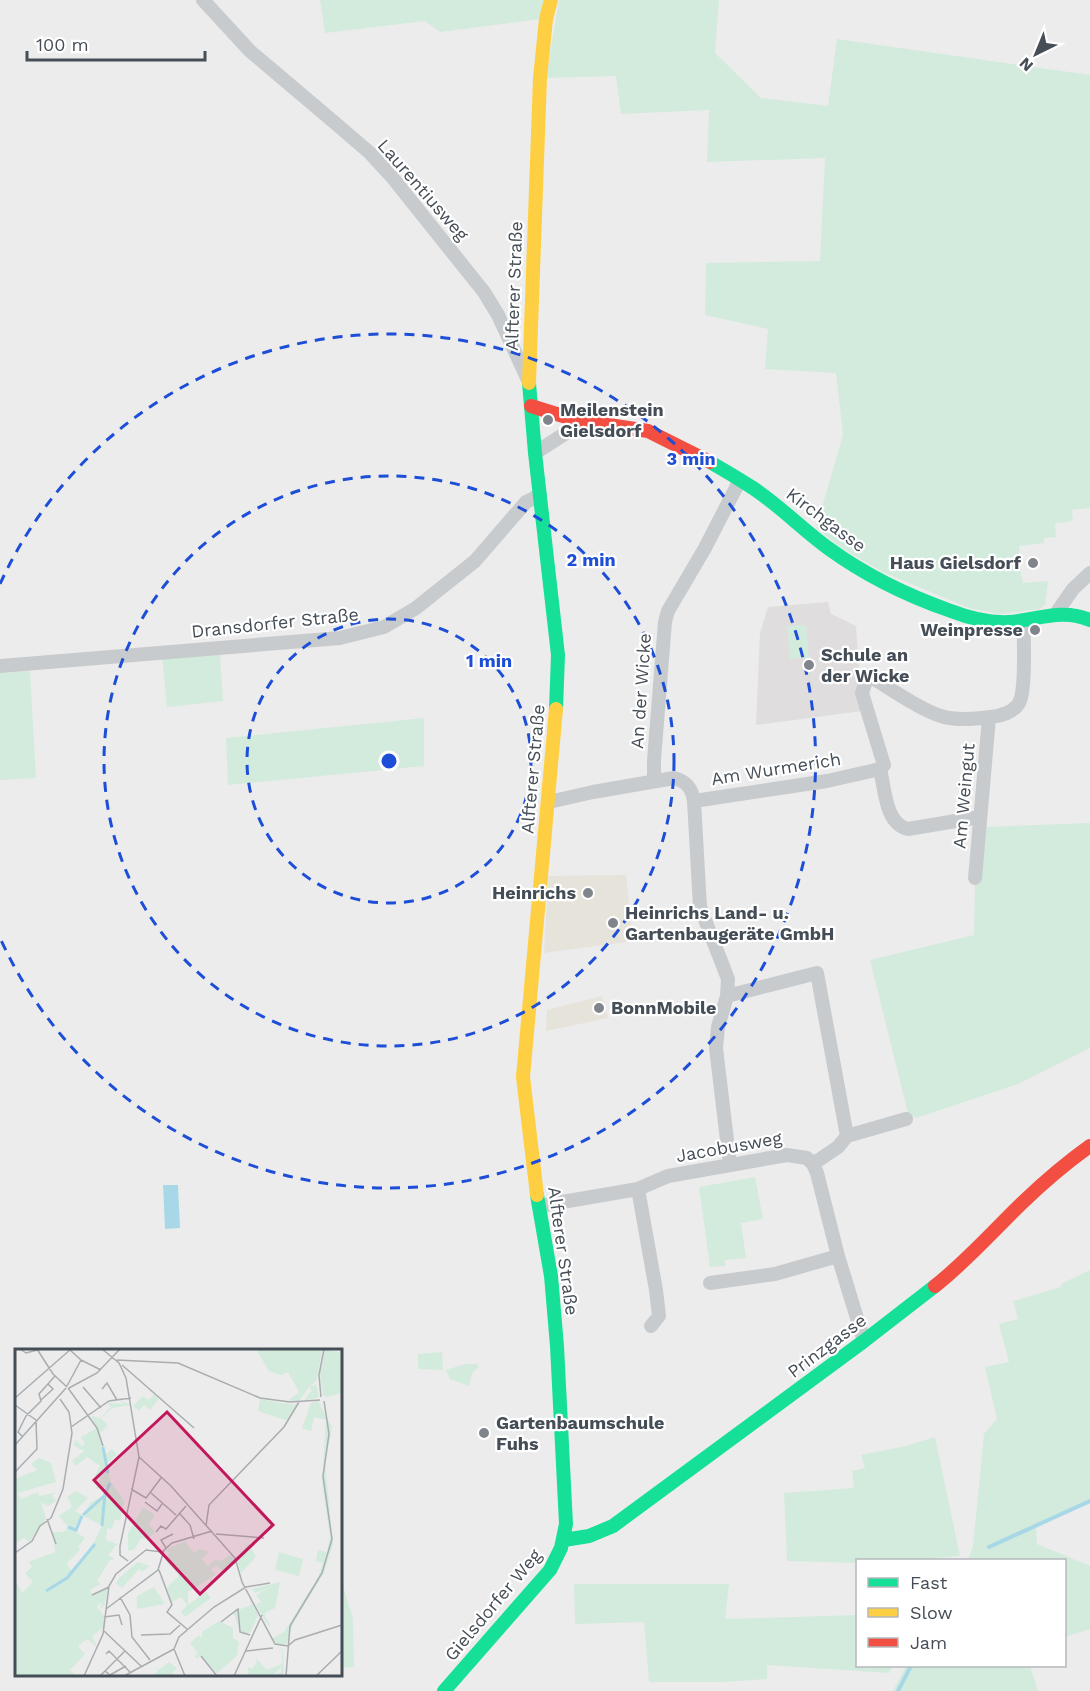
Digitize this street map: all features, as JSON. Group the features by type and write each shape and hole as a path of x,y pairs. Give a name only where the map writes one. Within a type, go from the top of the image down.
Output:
{"street":[{"name":"Laurentiusweg","path":"203,0 250,51 334,122 392,177 492,303 529,382"},
{"name":"Alfterer Straße","path":"551,0 546,21 540,78 529,382 558,655 556,718 524,1077 527,1119 551,1276 566,1509 564,1540"},
{"name":"Kirchgasse","path":"531,406 583,422 647,431 740,480 773,503 831,550 887,582 953,612 989,621 1023,621 1075,613 1090,620"},
{"path":"535,453 583,422"},
{"name":"An der Wicke","path":"654,781 664,622 740,480"},
{"name":"Dransdorfer Straße","path":"0,666 340,638 384,627 416,608 475,561 526,502 540,495"},
{"path":"1055,615 1073,589 1090,573"},
{"path":"980,817 908,829 901,827 892,818 880,769 884,765 862,693 868,675 941,716 959,719 989,718 1006,713 1019,703 1025,648 1023,621"},
{"name":"Am Weingut","path":"975,878 989,718"},
{"name":"Am Wurmerich","path":"549,802 674,778 685,782 693,794 694,801 827,781 880,769"},
{"path":"694,801 700,907 725,966 728,979 727,996 718,1027 716,1047 730,1165"},
{"path":"727,996 817,973 847,1136"},
{"path":"864,1341 813,1164 838,1147 847,1136 906,1119"},
{"name":"Prinzgasse","path":"564,1540 579,1540 595,1536 614,1526 864,1341 962,1266 1021,1204 1061,1167 1090,1146"},
{"name":"Jacobusweg","path":"539,1206 638,1189 668,1176 792,1154 807,1158 813,1164"},
{"path":"638,1189 659,1316 651,1326"},
{"path":"710,1283 775,1274 838,1256"},
{"name":"Gielsdorfer Weg","path":"444,1691 550,1569 564,1540"}],"shaded area":[{"name":"Schule an der Wicke","path":"828,602 831,614 856,626 862,711 756,725 760,633 768,607"},
{"path":"626,875 633,941 544,953 548,876"},
{"path":"602,996 608,1018 546,1031 547,1010"}],"green space":[{"path":"320,0 544,0 540,19 440,32 425,21 325,33"},
{"path":"559,0 719,0 715,53 761,98 828,106 837,39 1090,75 1090,508 1072,510 1073,521 1055,523 1056,537 1044,538 1044,543 1019,546 1023,583 1048,581 1045,605 1040,609 1000,614 969,608 883,572 843,549 816,528 843,435 836,373 765,369 768,329 705,315 706,263 820,261 825,158 707,162 709,110 621,114 616,76 546,78"},
{"path":"806,625 809,658 790,659 787,626"},
{"path":"220,653 223,701 167,707 162,657"},
{"path":"30,671 36,778 0,780 0,673"},
{"path":"424,718 424,766 228,785 226,738"},
{"path":"1090,823 1090,1048 1018,1084 916,1118 908,1113 870,960 974,935 975,884 980,884 985,827"},
{"path":"755,1177 763,1219 741,1223 746,1258 725,1260 725,1266 710,1267 699,1187"},
{"path":"1090,1270 1090,1501 1036,1527 1037,1544 1090,1566 1090,1629 1066,1637 1066,1559 968,1559 973,1546 984,1434 997,1419 985,1367 1009,1362 999,1324 1018,1319 1013,1301 1061,1287 1061,1284"},
{"path":"442,1352 443,1370 418,1369 418,1354"},
{"path":"465,1364 477,1364 479,1367 472,1373 469,1386 450,1379 446,1370"},
{"path":"935,1437 960,1556 926,1559 856,1559 856,1563 787,1561 784,1493 854,1488 852,1471 865,1468 861,1455 906,1446"},
{"path":"342,1573 353,1619 354,1667 342,1668"},
{"path":"574,1584 729,1584 725,1619 856,1615 856,1667 892,1667 889,1673 767,1665 767,1679 723,1682 649,1682 644,1622 575,1624"},
{"path":"905,1667 1030,1667 1038,1691 893,1691"}],"water":[{"path":"163,1185 178,1185 180,1228 165,1229"}],"waterway":[{"path":"989,1547 1090,1501"},
{"path":"898,1691 910,1667"}],"traffic: fast":[{"path":"529,383 558,655 556,709"},
{"path":"710,462 763,495 842,558 919,599 958,614 987,621 1009,622 1059,615 1090,620"},
{"path":"444,1691 550,1570 561,1548 566,1524 551,1276 537,1195"},
{"path":"564,1540 589,1536 613,1526 935,1286"}],"traffic: slow":[{"path":"529,383 540,78 546,19 551,0"},
{"path":"537,1195 523,1077 556,709"}],"traffic: jam":[{"path":"531,406 576,420 648,431 710,462"},
{"path":"935,1286 1039,1188 1090,1146"}],"place":[{"name":"Meilenstein Gielsdorf","path":"548,420"},
{"name":"Haus Gielsdorf","path":"1033,563"},
{"name":"Weinpresse","path":"1035,630"},
{"name":"Schule an der Wicke","path":"809,665"},
{"name":"Heinrichs","path":"588,893"},
{"name":"Heinrichs Land- u. Gartenbaugeräte GmbH","path":"613,923"},
{"name":"BonnMobile","path":"599,1008"},
{"name":"Gartenbaumschule Fuhs","path":"484,1433"}]}
